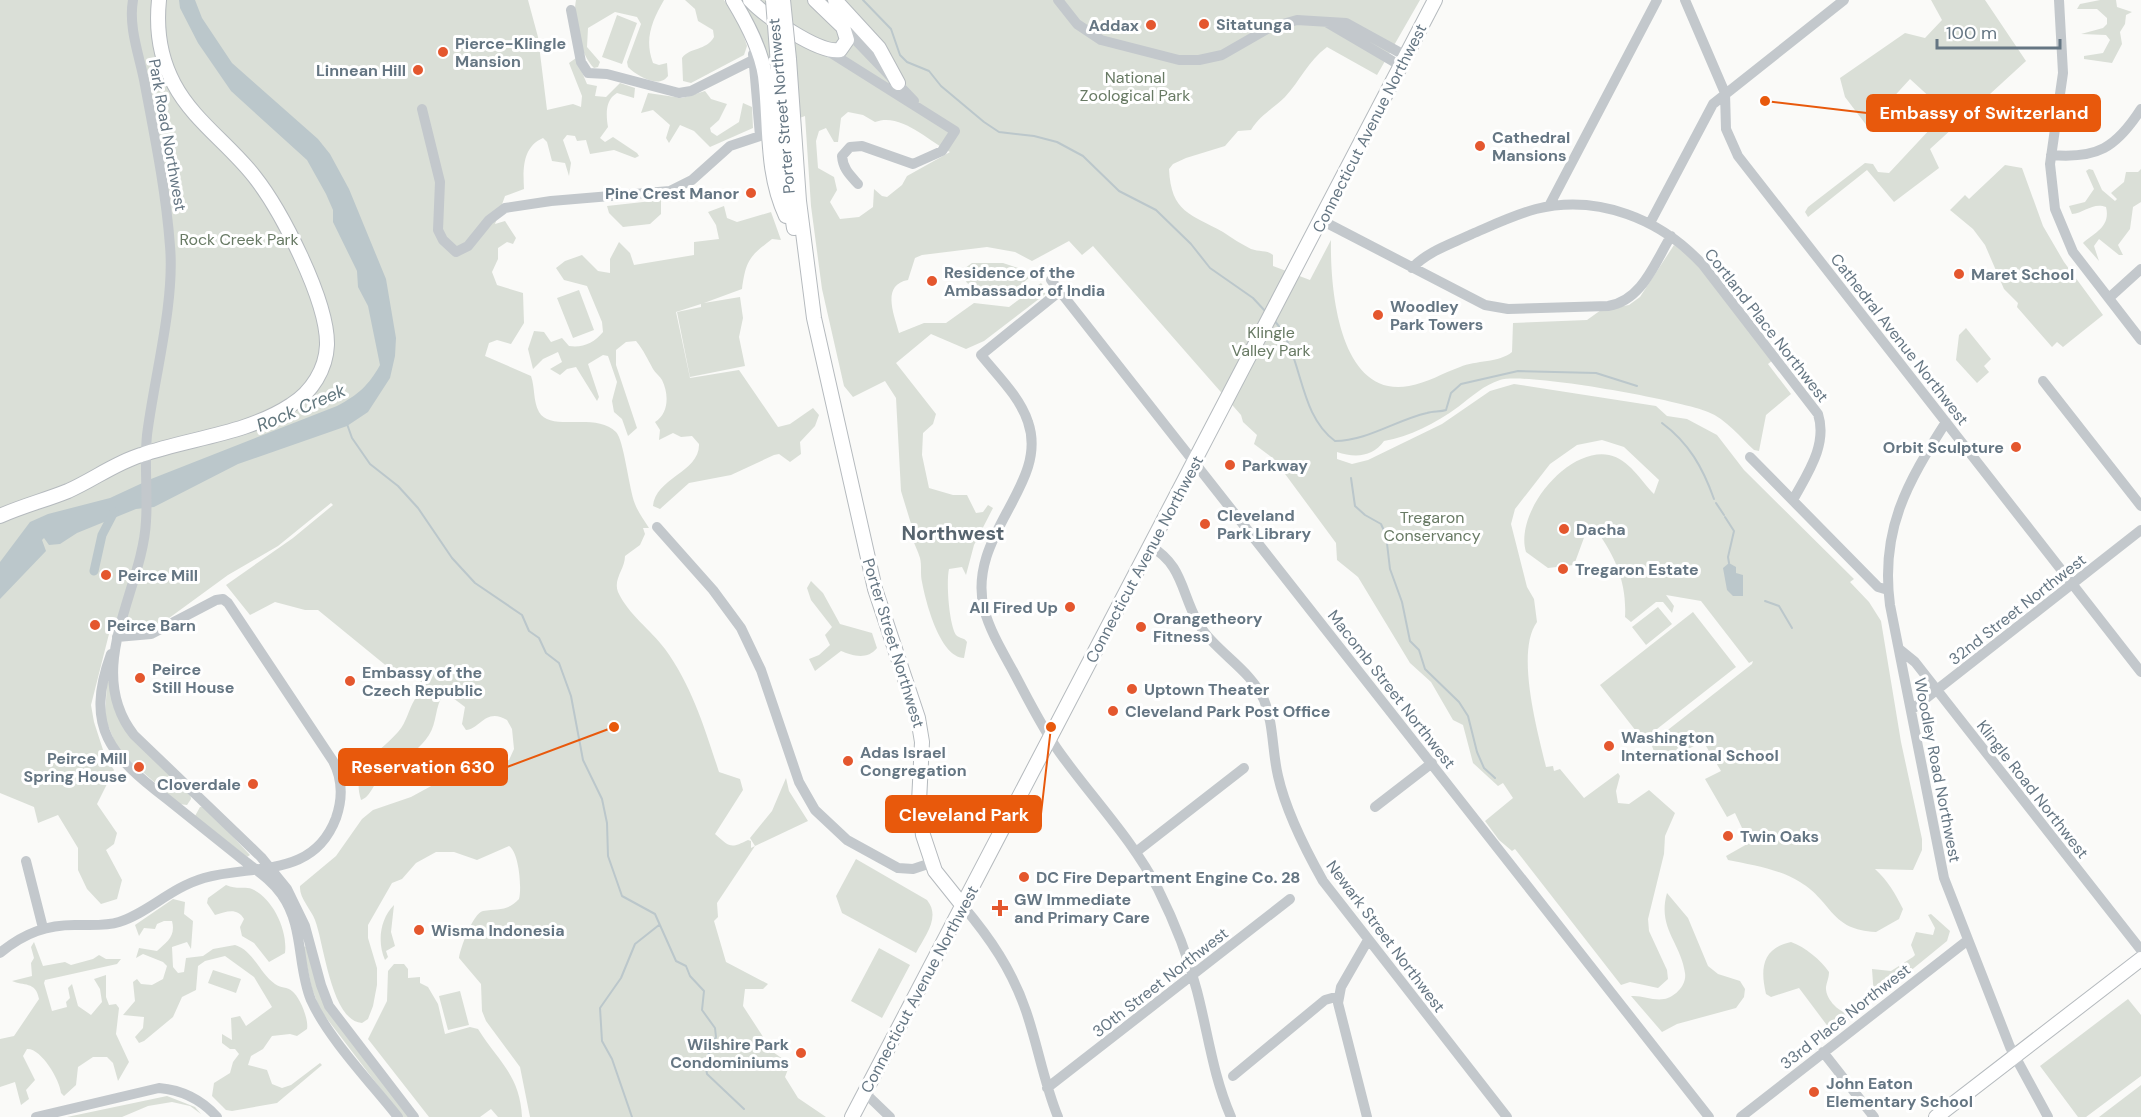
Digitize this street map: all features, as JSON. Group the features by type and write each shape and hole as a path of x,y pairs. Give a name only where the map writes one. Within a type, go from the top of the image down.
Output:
{"main road":[{"path":"0,516 144,459 247,426 286,408 301,398 315,382 324,363 327,343 322,318 308,274 278,210 246,166 203,122 175,86 166,66 159,38 159,0"},
{"path":"733,0 756,46 765,75 776,135"},
{"path":"750,0 798,35 828,51 844,47 847,35 843,27 815,0"},
{"name":"Porter Street Northwest","path":"773,0 777,51 775,190 795,234 875,589 918,718 922,742 920,820 931,863 943,883 963,906"},
{"name":"Porter Street Northwest","path":"783,0 789,59 776,135 799,201 814,318"},
{"path":"834,0 879,48 898,83"},
{"name":"Connecticut Avenue Northwest","path":"852,1117 1435,0"},
{"path":"1936,1117 2141,959"}],"street":[{"name":"Park Road Northwest","path":"117,637 146,522 144,459 171,255 151,116 133,27 133,0"},
{"path":"1058,0 1077,24 1101,40 1179,60 1199,60 1222,55 1269,28 1297,20 1346,23 1403,61"},
{"path":"1549,206 1657,0"},
{"name":"Cathedral Avenue Northwest","path":"1685,0 1725,93 1726,129 1738,156 2141,672"},
{"path":"1650,223 1707,112 1725,93 1844,0"},
{"path":"2059,0 2063,33 2063,73 2050,155 2051,187 2062,230 2079,260 2141,340"},
{"name":"Porter Street Northwest","path":"571,10 581,62 588,73 594,75 608,74 679,93 691,91 752,61"},
{"path":"843,27 927,114"},
{"name":"Porter Street Northwest","path":"756,46 752,61 758,91 776,135"},
{"path":"828,51 955,131 948,147 937,155 913,164 862,146 850,147 842,156 842,160 848,173 858,184"},
{"path":"422,109 440,182 438,230 443,240 456,252 468,246 489,220 505,208 551,201 670,191 692,180 730,146 776,135"},
{"path":"2050,155 2080,157 2102,150 2118,139 2141,109"},
{"name":"Cortland Place Northwest","path":"1412,268 1427,255 1505,219 1549,206 1571,204 1602,207 1632,214 1650,223 1671,236 1708,271 1818,414 1821,429 1820,444 1792,500"},
{"path":"1321,220 1443,284 1497,309 1613,305 1629,298 1639,289 1671,236"},
{"path":"2109,298 2141,269"},
{"name":"Macomb Street Northwest","path":"1051,280 1709,1117"},
{"path":"1060,291 981,355 1023,410 1029,423 1032,444 1027,472 984,559 981,587 983,604 992,632 1050,738 1136,852 1167,908 1192,976 1215,1073 1232,1117"},
{"path":"2043,381 2141,506"},
{"name":"Woodley Road Northwest","path":"1947,422 1913,474 1897,511 1889,542 1888,590 1941,865 2014,1057 2048,1117"},
{"path":"1750,457 1878,587 1888,590"},
{"path":"657,527 713,590 741,628 761,670 799,782 815,810 847,840 898,868 913,869 931,863"},
{"name":"32nd Street Northwest","path":"1911,710 2141,530"},
{"name":"Newark Street Northwest","path":"1150,546 1170,561 1203,630 1245,673 1259,692 1271,723 1280,783 1306,850 1323,881 1507,1117"},
{"path":"0,953 24,936 43,928 120,922 192,882 222,874 271,869 300,858 321,843 332,827 340,806 342,789 337,769 223,599 216,600 151,634 117,637"},
{"path":"117,637 114,689 124,721 143,745 271,869 291,896 304,943 303,975 315,1006 398,1117"},
{"path":"117,637 109,658 101,700 106,735 126,766 273,884 287,903 333,1012 414,1117"},
{"name":"Klingle Road Northwest","path":"1899,649 1911,657 2141,951"},
{"path":"1375,807 1432,763"},
{"path":"1136,852 1244,768"},
{"path":"186,814 200,799"},
{"path":"26,861 43,928"},
{"name":"30th Street Northwest","path":"1047,1088 1290,898"},
{"name":"Porter Street Northwest","path":"963,906 994,944 1013,979 1029,1019 1047,1088 1058,1117"},
{"path":"1367,1117 1339,1014 1339,996 1341,987 1368,940"},
{"name":"33rd Place Northwest","path":"1741,1117 1968,940"},
{"path":"1233,1076 1325,1000 1339,996"},
{"path":"1823,1052 1874,1117"},
{"path":"36,1117 159,1088 189,1095 207,1106 217,1117"},
{"path":"865,1093 890,1117"}],"green space":[{"name":"Rock Creek Park","path":"0,0 528,0 538,37 547,110 573,104 581,107 582,96 569,63 576,58 587,84 597,86 595,96 606,97 620,83 635,88 634,98 617,93 610,100 607,113 608,127 600,138 605,142 613,137 639,156 635,158 614,150 590,154 586,140 577,141 575,136 567,135 563,140 571,163 569,176 565,163 552,161 547,142 543,138 536,142 527,153 524,167 524,189 505,196 495,224 505,221 516,238 513,244 507,242 498,248 498,259 492,272 497,285 523,293 524,323 511,344 497,340 489,343 485,356 531,376 537,408 545,418 563,422 597,423 607,426 619,437 635,504 649,528 643,528 645,534 640,545 625,556 617,583 618,592 628,608 665,649 683,678 697,708 719,772 740,779 743,790 715,834 730,845 737,845 748,840 751,841 751,848 755,846 717,903 718,917 714,921 726,962 768,984 763,989 745,989 743,1006 773,1052 790,1064 785,1077 798,1098 826,1117 530,1117 520,1067 486,1021 482,1011 481,984 459,958 468,932 479,913 506,908 519,899 520,879 517,863 509,846 477,860 454,852 436,852 416,863 402,879 392,883 368,925 368,938 377,968 373,1006 368,1019 362,1023 351,1019 336,996 315,920 303,899 300,886 336,856 362,819 373,810 411,797 433,785 509,760 514,749 512,729 507,720 494,716 488,717 466,730 462,724 465,707 449,695 443,695 432,730 424,742 382,775 367,796 361,800 359,778 363,769 401,728 421,690 422,683 416,677 406,680 400,677 318,610 305,610 275,602 250,615 226,585 293,538 333,505 331,503 278,546 228,575 165,621 142,629 111,626 91,705 105,756 114,770 97,804 117,833 114,844 106,850 122,880 117,899 101,904 87,889 78,870 78,848 58,815 38,823 34,807 0,793"},
{"path":"576,0 664,0 653,23 649,46 653,63 659,65 667,63 668,76 659,81 648,80 628,67 627,62 641,24 637,17 615,12 588,28 587,47 600,62 598,67 594,68 578,36 575,17"},
{"path":"685,0 724,0 741,28 747,46 744,55 691,83 683,81 682,58 689,52 707,45 714,37 713,30 698,21 695,9"},
{"path":"738,0 1420,0 1377,75 1327,47 1315,58 1285,97 1251,130 1238,131 1225,146 1173,164 1169,169 1174,195 1179,204 1192,216 1251,249 1271,253 1273,266 1310,280 1331,240 1333,284 1343,335 1353,357 1367,375 1385,385 1416,385 1466,365 1507,356 1512,352 1513,323 1587,320 1601,310 1629,305 1640,297 1674,245 1691,257 1773,360 1768,364 1791,394 1766,415 1759,451 1754,450 1721,419 1692,407 1603,388 1515,379 1500,380 1489,385 1432,424 1413,433 1384,441 1369,453 1350,455 1337,452 1337,459 1352,464 1368,460 1442,424 1490,391 1514,384 1656,406 1667,416 1687,419 1717,435 1744,470 1854,579 1850,582 1869,602 1881,621 1901,742 1922,839 1922,850 1913,870 1875,869 1891,888 1903,909 1899,919 1876,932 1849,926 1840,921 1811,890 1800,882 1765,868 1728,860 1726,856 1749,843 1735,813 1727,817 1705,779 1721,771 1703,741 1670,759 1656,757 1652,746 1655,740 1753,661 1749,663 1701,601 1666,595 1674,606 1672,613 1663,602 1656,602 1631,622 1625,617 1624,593 1619,571 1596,530 1585,535 1574,565 1548,568 1526,552 1524,536 1528,519 1536,502 1561,472 1577,461 1593,455 1616,457 1629,466 1654,494 1659,480 1624,447 1602,440 1577,445 1550,464 1515,509 1511,524 1527,587 1534,599 1537,622 1531,635 1528,672 1530,693 1546,767 1553,766 1554,771 1560,769 1584,798 1618,773 1620,776 1616,791 1618,803 1629,804 1649,790 1675,813 1665,836 1664,854 1648,919 1649,931 1667,970 1668,979 1658,988 1630,982 1621,985 1515,849 1512,851 1499,840 1485,821 1513,798 1503,783 1498,786 1473,763 1463,725 1453,720 1431,682 1410,663 1358,577 1337,560 1336,543 1274,459 1254,444 1257,435 1243,422 1241,415 1093,246 1082,255 1069,241 1032,261 1015,252 987,247 922,255 915,258 908,280 894,288 892,301 899,333 924,323 946,323 974,303 1009,307 1041,283 1048,292 984,341 966,349 931,334 896,363 936,414 933,424 923,433 922,455 929,488 953,495 967,495 976,513 983,512 988,505 993,508 974,545 966,575 962,567 949,569 948,593 952,622 956,635 967,642 964,658 955,655 948,649 936,628 921,579 920,558 912,537 922,530 912,527 901,491 896,398 885,381 853,397 844,386 822,289 811,206 805,116 775,127","holes":["848,112 863,115 875,122 885,120 904,124 950,152 907,176 902,185 887,197 874,189 873,207 859,217 840,219 830,202 837,190 834,177 818,168 816,141 819,131 826,128 834,142 838,142 841,118"]},
{"path":"1931,0 1985,0 2026,61 1930,149 1939,168 1894,202 1867,170 1808,217 1805,212 1808,207 1865,163 1873,164 1878,172 1889,173 1946,112 1910,79 1867,126 1845,97 1840,78 1905,33 1925,38 1942,20"},
{"path":"2116,0 2117,7 2132,12 2126,15 2125,24 2120,32 2122,44 2112,63 2084,59 2084,56 2103,53 2110,40 2106,35 2081,34 2103,28 2107,24 2107,18 2097,9 2077,9 2080,4"},
{"path":"617,15 637,23 622,64 602,57"},
{"path":"705,91 711,99 727,104 719,120 710,128 711,132 717,136 739,122 743,103 752,107 753,128 710,147 694,131 680,125 669,143 666,138 670,125 653,110 641,113 648,93 682,98"},
{"path":"2005,165 2022,168 2043,226 2064,262 2103,315 2063,347 2057,342 2052,347 2017,307 2018,303 2004,289 1985,245 1973,229 1950,210 1965,195 1969,199"},
{"path":"2141,169 2141,202 2133,207 2130,229 2118,245 2123,255 2119,255 2099,239 2094,246 2099,261 2083,243 2104,225 2106,207 2097,206 2072,214 2069,206 2085,202 2094,189 2086,171 2093,170 2102,190 2115,201 2117,199 2111,193 2124,182 2126,172 2138,172"},
{"path":"661,200 661,214 650,224 623,227 609,213 607,206"},
{"path":"724,206 727,218 737,222 771,212 781,240 772,239 753,255 745,271 742,289 704,303 740,297 743,318 739,337 745,366 690,377 677,312 701,307 701,304 676,312 690,378 739,370 778,427 790,424 813,408 819,415 815,426 800,442 801,454 790,462 779,454 774,455 731,475 689,483 660,509 653,506 656,496 661,488 693,462 699,444 692,436 681,437 673,433 659,440 660,430 655,422 663,414 666,391 662,380 636,341 626,342 616,350 616,365 637,428 628,436 622,419 614,412 612,401 617,382 608,356 603,355 588,364 599,397 597,401 576,367 567,369 560,375 550,369 562,362 558,352 543,359 533,369 528,349 534,331 544,332 551,342 562,338 569,346 588,344 603,332 602,322 587,286 564,280 556,268 565,261 582,255 598,271 610,273 610,259 619,242 630,253 634,265 694,255 694,242 719,239 716,225 708,212"},
{"path":"972,263 1003,263 1027,271 1029,278 1005,297 996,295 967,283 961,271"},
{"path":"579,290 594,330 573,338 557,298"},
{"path":"1966,328 1991,359 1984,366 1989,372 1977,383 1956,360 1959,335"},
{"path":"811,581 823,593 840,624 872,633 877,648 873,652 859,656 841,651 815,671 809,659 819,655 830,645 825,635 832,627 811,600 807,588"},
{"path":"1658,607 1672,624 1646,645 1632,627"},
{"path":"1693,612 1736,667 1643,740 1600,685"},
{"path":"111,680 119,714 190,792 191,799 187,805 179,804 118,750 105,718 107,682"},
{"path":"786,778 789,791 808,821 755,846 750,838 772,811"},
{"path":"200,807 205,807 250,855 247,857 195,816"},
{"path":"856,859 927,900 931,906 932,920 916,953 842,913 836,896"},
{"path":"226,885 252,889 260,893 278,916 284,935 285,953 269,962 254,943 242,936 240,927 244,919 241,915 231,911 215,915 207,903 208,898"},
{"path":"1667,893 1688,918 1708,966 1718,974 1740,981 1745,989 1744,997 1736,1008 1677,1024 1662,1032 1631,996 1668,998 1676,993 1684,982 1683,962 1665,916"},
{"path":"173,899 185,902 184,914 193,921 191,949 187,942 172,947 173,967 178,973 184,972 186,958 203,956 213,949 235,945 252,957 270,980 292,991 301,1003 307,1020 307,1029 297,1036 290,1034 272,1036 263,1049 251,1056 248,1065 267,1070 272,1084 282,1088 291,1085 320,1063 322,1065 277,1103 232,1111 226,1110 212,1096 214,1083 230,1073 233,1062 239,1054 235,1049 230,1049 222,1043 222,1034 232,1040 231,1018 240,1016 246,1026 272,1007 254,977 225,956 205,961 198,966 196,990 182,997 173,1017 144,1041 139,1043 135,1037 143,1028 144,1017 123,1015 135,1001 133,982 137,979 141,984 152,985 163,979 167,966 143,954 136,958 139,948 157,951 170,938 173,931 172,921 164,921 157,924 155,929 144,928 139,936 135,925"},
{"path":"394,905 391,932 395,946 386,951 388,957 385,960 381,946 381,931"},
{"path":"1931,914 1950,931 1947,941 1871,1003 1874,997 1872,969 1891,971 1913,957 1915,955 1911,945 1916,932 1933,935 1935,928 1928,915"},
{"path":"34,942 43,966 65,962 71,965 99,955 106,959 121,959 117,964 45,980 44,983 52,1011 67,1007 66,1002 70,998 68,988 72,984 78,1006 91,1015 102,1002 100,989 94,979 106,975 106,997 109,1005 116,1004 119,1008 116,1034 129,1062 118,1081 113,1063 107,1057 93,1057 78,1067 76,1085 64,1096 44,1059 27,1049 23,1056 35,1080 26,1090 29,1099 21,1105 15,1082 0,1087 0,1039 14,1036 39,999 32,987 12,981 32,976 31,963 34,958 31,947"},
{"path":"1791,942 1807,951 1826,967 1829,972 1826,987 1828,996 1838,1009 1852,1014 1853,1017 1832,1032 1799,988 1771,997 1766,994 1763,976 1765,961 1774,949"},
{"path":"308,946 319,987 413,1117 402,1117 321,1011 312,989 303,947"},
{"path":"879,948 910,965 882,1018 851,1001"},
{"path":"394,964 404,964 408,969 408,978 420,977 420,983 428,987 438,1004 445,1034 470,1027 478,1029 512,1079 517,1090 522,1117 498,1117 491,1109 480,1117 429,1117 368,1039 387,1001 388,971"},
{"path":"213,970 241,979 236,993 208,983"},
{"path":"460,991 469,1025 448,1030 439,996"},
{"path":"2128,999 2141,1015 2141,1076 2086,1117 2078,1117 2040,1066"},
{"path":"2141,1085 2141,1117 2099,1117"},
{"path":"167,1096 195,1107 201,1114 190,1106 172,1102 148,1106 122,1117 67,1117"}],"shaded area":[{"path":"179,0 195,0 202,18 232,63 318,139 330,154 349,189 386,279 396,338 390,378 368,412 347,426 238,464 154,507 136,509 77,533 60,544 49,545 44,538 42,540 46,551 0,599 0,562 30,522 48,514 110,498 151,479 337,406 362,389 380,365 368,306 358,287 357,271 333,222 333,210 326,194 307,160 231,91 198,43 180,8"},
{"path":"1729,563 1736,567 1736,573 1743,575 1743,596 1733,596 1727,590 1723,568"}],"waterway":[{"path":"863,0 891,29 900,55 907,62 929,71 941,86 984,122 999,132 1034,136 1057,142 1083,156 1119,191 1156,210 1191,244 1210,268 1253,298 1266,312"},
{"path":"1274,320 1291,350 1314,415 1335,441 1359,438 1415,416 1446,410 1451,393 1461,384 1518,371 1596,373 1637,386"},
{"path":"1662,423 1680,439 1694,457 1714,499"},
{"path":"347,424 352,438 370,464 398,486 418,508 452,558 475,583 522,615 529,631 539,638 546,653 559,663 571,696 583,760 602,799 607,823 608,856 622,896 655,914 676,961 686,966 690,976 704,991 702,1010 715,1028 716,1037 705,1062 707,1074 744,1109"},
{"path":"1351,478 1355,506 1381,524 1386,535 1390,569 1402,602 1410,641 1419,650 1425,669 1459,702 1468,716 1477,752 1484,768 1495,778"},
{"path":"1716,503 1724,515"},
{"path":"94,571 102,535 114,512"},
{"path":"1725,517 1734,531 1728,557 1729,563"},
{"path":"1765,601 1779,606 1792,628"},
{"path":"632,1117 612,1059 602,1041 600,1008 621,978 635,944 659,925"}],"place":[{"name":"Sitatunga","path":"1204,24"},
{"name":"Addax","path":"1151,25"},
{"name":"Pierce-Klingle Mansion","path":"443,52"},
{"name":"Linnean Hill","path":"418,70"},
{"name":"Embassy of Switzerland","path":"1765,101"},
{"name":"Cathedral Mansions","path":"1480,146"},
{"name":"Pine Crest Manor","path":"751,193"},
{"name":"Maret School","path":"1959,274"},
{"name":"Residence of the Ambassador of India","path":"932,281"},
{"name":"Woodley Park Towers","path":"1378,315"},
{"name":"Orbit Sculpture","path":"2016,447"},
{"name":"Parkway","path":"1230,465"},
{"name":"Cleveland Park Library","path":"1205,524"},
{"name":"Dacha","path":"1564,529"},
{"name":"Tregaron Estate","path":"1563,569"},
{"name":"Peirce Mill","path":"106,575"},
{"name":"All Fired Up","path":"1070,607"},
{"name":"Peirce Barn","path":"95,625"},
{"name":"Orangetheory Fitness","path":"1141,627"},
{"name":"Peirce Still House","path":"140,678"},
{"name":"Embassy of the Czech Republic","path":"350,681"},
{"name":"Uptown Theater","path":"1132,689"},
{"name":"Cleveland Park Post Office","path":"1113,711"},
{"name":"Reservation 630","path":"614,727"},
{"name":"Cleveland Park","path":"1051,727"},
{"name":"Washington International School","path":"1609,746"},
{"name":"Adas Israel Congregation","path":"848,761"},
{"name":"Peirce Mill Spring House","path":"139,767"},
{"name":"Cloverdale","path":"253,784"},
{"name":"Twin Oaks","path":"1728,836"},
{"name":"DC Fire Department Engine Co. 28","path":"1024,877"},
{"name":"GW Immediate and Primary Care","path":"1000,908"},
{"name":"Wisma Indonesia","path":"419,930"},
{"name":"Wilshire Park Condominiums","path":"801,1053"},
{"name":"John Eaton Elementary School","path":"1814,1092"}],"district":[{"name":"Northwest","path":"953,533"}],"park label":[{"name":"National Zoological Park","path":"1135,86"},
{"name":"Klingle Valley Park","path":"1271,341"},
{"name":"Tregaron Conservancy","path":"1432,526"}],"water label":[{"name":"Rock Creek","path":"301,408"}]}
